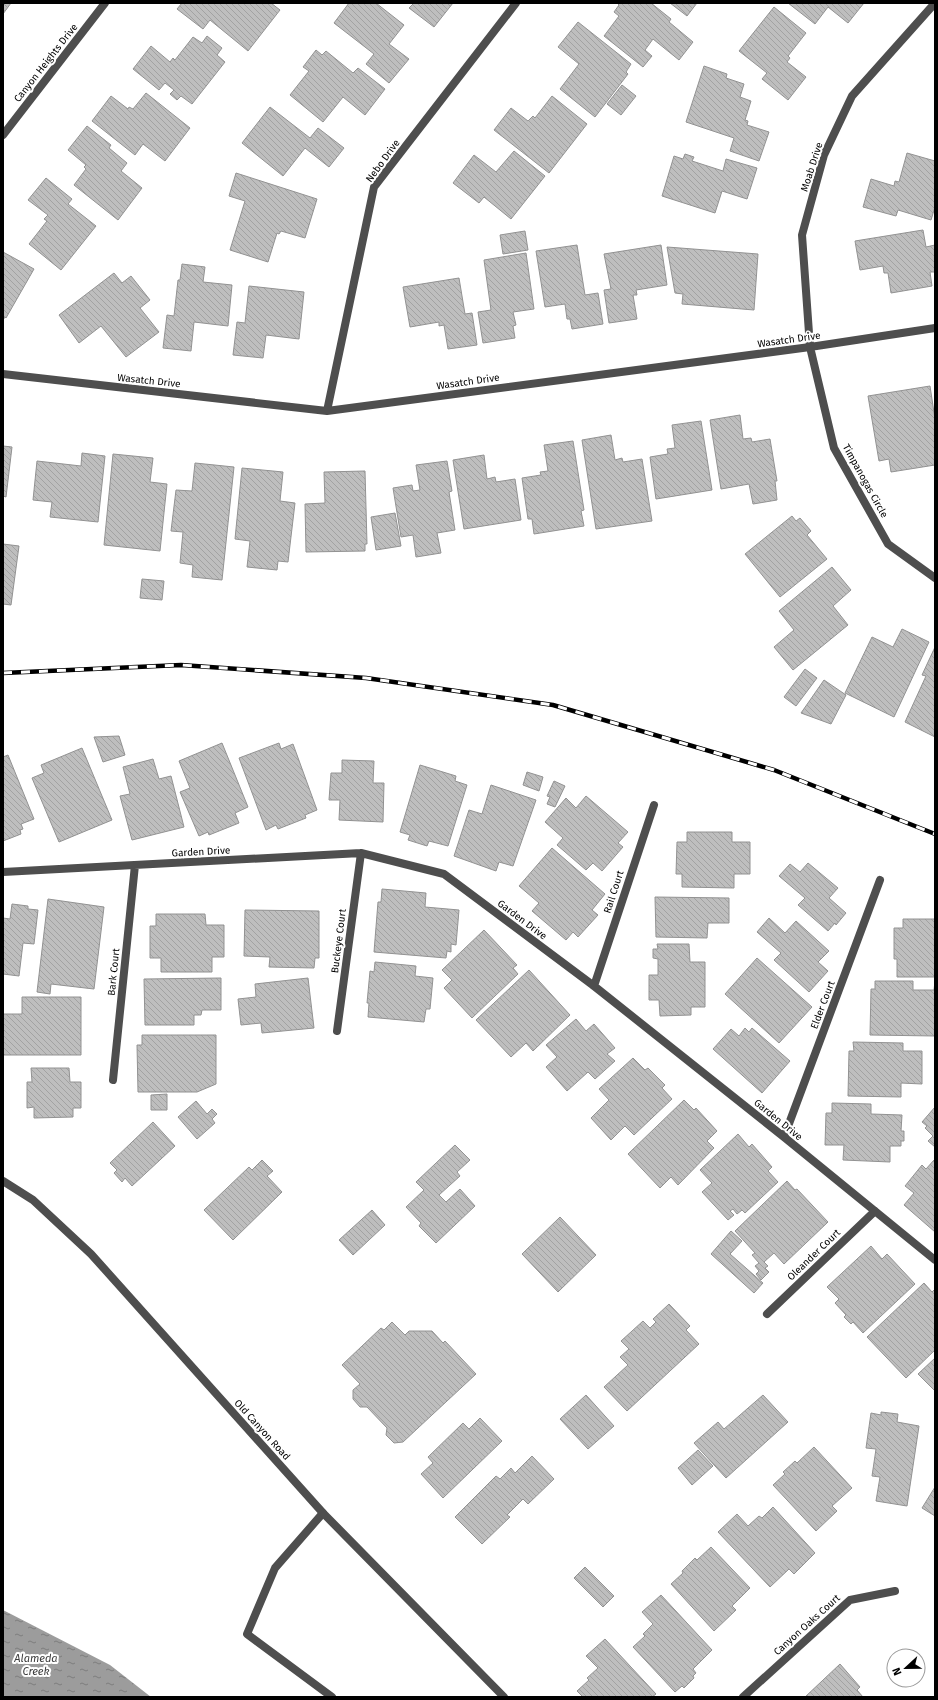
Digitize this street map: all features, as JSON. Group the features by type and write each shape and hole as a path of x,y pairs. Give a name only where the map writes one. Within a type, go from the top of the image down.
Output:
{"street":[{"name":"Canyon Heights Drive","path":"3,135 105,3"},
{"name":"Nebo Drive","path":"327,411 374,187 516,3"},
{"name":"Moab Drive","path":"810,347 802,235 824,155 852,96 935,3"},
{"name":"Wasatch Drive","path":"3,374 327,411 810,347 935,328"},
{"name":"Timpanogas Circle","path":"810,347 834,448 888,544 935,578"},
{"name":"Rail Court","path":"594,986 654,805"},
{"name":"Garden Drive","path":"3,872 361,853 444,874 594,986 784,1137 935,1260"},
{"name":"Buckeye Court","path":"337,1031 361,853"},
{"name":"Bark Court","path":"112,1080 135,865"},
{"name":"Elder Court","path":"784,1137 880,880"},
{"name":"Old Canyon Road","path":"3,1181 33,1200 91,1254 323,1513 504,1697"},
{"name":"Oleander Court","path":"767,1314 876,1211"},
{"path":"323,1513 275,1568 247,1634 332,1697"},
{"name":"Canyon Oaks Court","path":"743,1697 850,1600 895,1591"}],"water":[{"name":"Alameda Creek","path":"3,1610 110,1665 151,1697 3,1697"}],"building":[{"path":"3,3 11,3 3,14"},
{"path":"182,3 271,3 280,10 248,51 210,20 203,29 177,9"},
{"path":"349,3 376,3 404,25 389,44 409,59 389,83 366,64 374,54 334,23"},
{"path":"414,3 453,3 434,27 409,8"},
{"path":"617,3 651,3 671,19 669,22 693,42 679,60 653,39 645,50 652,56 643,67 604,36 619,16 614,12 619,5"},
{"path":"670,3 697,3 687,16"},
{"path":"788,3 864,3 848,23 828,7 815,24"},
{"path":"774,7 806,33 788,56 790,58 787,62 806,77 788,100 762,79 767,73 739,51"},
{"path":"578,22 631,64 626,72 628,74 595,117 560,89 579,64 558,47"},
{"path":"207,36 222,48 217,55 225,62 192,104 181,96 177,100 170,94 174,90 165,83 159,90 133,69 151,46 170,62 173,58 175,60 193,37 202,43"},
{"path":"316,50 322,55 326,51 353,73 358,68 385,89 365,115 343,97 323,122 290,95 309,71 303,67"},
{"path":"704,66 727,74 726,78 744,84 740,97 751,101 745,120 748,121 747,125 769,132 759,161 730,151 734,138 686,122"},
{"path":"622,85 636,96 621,115 607,104"},
{"path":"146,93 190,128 165,161 143,144 135,155 92,121 111,96 128,109 129,107 133,109"},
{"path":"552,96 587,124 549,173 494,130 511,108 528,121 533,116 535,118"},
{"path":"270,107 310,138 318,128 344,148 329,167 305,148 283,176 242,143"},
{"path":"87,126 111,145 109,148 127,163 121,171 142,188 118,220 74,185 86,169 84,167 86,165 68,150"},
{"path":"514,151 545,176 511,219 484,197 479,203 453,183 474,155 496,172"},
{"path":"907,153 935,161 935,207 931,220 898,210 896,216 863,207 871,179 894,186 895,181 899,182"},
{"path":"685,154 694,157 692,161 723,171 726,159 757,168 747,199 722,191 715,213 662,196 674,156 683,159"},
{"path":"236,173 317,199 305,238 281,231 279,234 277,233 268,262 230,250 245,201 229,196"},
{"path":"46,178 72,199 68,204 96,226 61,270 29,244 47,221 44,219 48,215 28,200"},
{"path":"923,230 926,247 935,245 935,272 930,272 932,286 891,293 888,273 884,273 883,266 860,270 855,241"},
{"path":"525,231 528,250 503,254 500,235"},
{"path":"577,245 585,295 598,293 603,324 572,329 570,319 567,319 565,304 545,307 536,251"},
{"path":"661,245 667,285 636,290 637,295 633,295 637,319 609,323 604,290 611,289 604,254"},
{"path":"667,247 758,254 754,310 682,304 683,294 675,293"},
{"path":"3,252 34,269 6,318 5,317 3,320"},
{"path":"526,253 534,309 513,312 516,325 513,326 515,338 483,343 478,312 491,310 484,260"},
{"path":"182,264 205,267 203,282 232,285 228,326 194,322 191,351 163,348 167,315 174,316 178,280 180,280"},
{"path":"114,273 122,283 131,276 150,300 140,308 159,332 126,357 101,326 79,343 59,315"},
{"path":"459,278 465,314 472,313 477,345 448,349 444,325 439,326 439,322 410,327 403,287"},
{"path":"249,286 304,292 299,339 266,335 263,358 233,355 237,322 245,323"},
{"path":"930,386 935,419 935,465 891,472 889,459 879,461 868,396"},
{"path":"740,415 743,439 751,438 752,442 770,439 777,481 775,481 777,500 753,504 749,484 721,489 710,420"},
{"path":"701,421 712,490 656,499 650,457 668,454 667,449 675,448 672,425"},
{"path":"611,435 615,460 622,458 623,462 642,459 652,521 596,529 582,440"},
{"path":"573,441 584,510 581,511 584,526 534,534 532,519 528,519 522,478 541,475 540,472 548,471 544,445"},
{"path":"3,446 12,447 6,497 3,496"},
{"path":"82,453 105,456 98,522 50,517 52,502 33,500 37,461 81,466"},
{"path":"113,454 153,458 150,482 167,484 160,551 104,545"},
{"path":"484,455 487,479 495,477 496,482 515,479 521,520 464,529 453,460"},
{"path":"447,461 452,491 449,492 455,530 437,533 441,553 416,557 413,535 401,537 393,488 412,485 413,491 420,490 416,465"},
{"path":"195,463 234,467 222,580 192,577 193,565 180,563 183,532 171,531 176,490 192,491"},
{"path":"242,468 283,472 280,501 295,503 288,562 278,561 277,570 247,567 250,541 235,539"},
{"path":"365,471 367,544 365,544 365,551 306,552 305,504 325,503 324,472"},
{"path":"395,513 401,546 376,550 371,517"},
{"path":"792,516 796,521 800,518 811,531 807,535 827,559 780,597 745,554"},
{"path":"3,544 19,546 11,605 3,604"},
{"path":"832,567 851,590 833,606 848,625 793,670 774,647 794,630 779,611"},
{"path":"142,579 164,581 162,600 140,598"},
{"path":"902,629 929,642 894,717 845,693 872,637 893,647"},
{"path":"935,647 935,737 905,722 926,676 922,675"},
{"path":"805,669 817,678 796,706 784,697"},
{"path":"824,680 846,695 831,724 801,713"},
{"path":"119,736 125,755 103,762 94,737"},
{"path":"222,743 248,807 235,813 239,823 209,835 208,832 199,836 180,792 190,788 179,761"},
{"path":"279,743 281,749 293,744 317,810 305,815 306,818 278,829 276,825 266,830 239,758"},
{"path":"82,748 112,820 59,842 32,778 44,773 41,765"},
{"path":"8,755 34,819 21,824 23,829 20,830 21,834 3,841 3,757"},
{"path":"153,759 159,779 171,776 184,827 132,840 120,796 130,794 123,767"},
{"path":"342,760 374,761 373,783 384,783 383,822 339,820 340,800 329,800 331,773 342,773"},
{"path":"420,765 456,776 455,781 467,785 448,846 429,841 427,846 408,840 410,835 400,832"},
{"path":"527,772 543,777 539,791 523,785"},
{"path":"554,781 565,786 555,807 547,804 550,797 547,796"},
{"path":"491,785 536,800 513,866 499,862 496,871 454,856 469,810 482,814"},
{"path":"586,796 628,832 618,843 623,847 602,871 593,863 586,870 557,845 563,838 545,822 566,798 576,808"},
{"path":"687,832 732,832 732,842 750,842 750,874 734,874 734,888 682,887 682,874 676,874 677,842 687,842"},
{"path":"552,848 605,894 592,910 598,915 578,937 573,932 566,940 532,911 539,903 519,886"},
{"path":"808,863 838,888 829,898 846,913 836,925 835,923 828,931 798,905 805,898 779,876 790,864 800,872"},
{"path":"382,889 426,893 425,907 459,910 456,945 451,944 451,952 447,951 446,958 374,952 378,902 381,902"},
{"path":"655,897 729,898 729,923 708,923 707,938 656,937"},
{"path":"48,899 104,907 94,989 51,984 50,994 37,992"},
{"path":"12,904 28,906 28,909 38,910 34,944 23,943 19,976 3,974 3,918 10,919"},
{"path":"245,910 319,911 319,958 315,958 314,968 269,967 270,957 244,956"},
{"path":"156,914 205,914 206,925 224,925 224,957 212,957 212,972 161,972 161,958 150,958 150,926 156,926"},
{"path":"769,918 785,933 796,921 829,951 818,962 828,971 809,992 774,960 781,953 757,932"},
{"path":"903,919 935,919 935,977 897,977 897,959 894,959 894,928 903,928"},
{"path":"484,930 517,965 513,968 518,974 472,1018 444,988 452,980 442,970"},
{"path":"657,944 689,944 690,962 705,962 705,1007 691,1007 691,1015 660,1016 659,1000 649,1000 649,975 658,975 658,959 653,958 653,949 658,949"},
{"path":"757,958 812,1007 779,1043 725,994"},
{"path":"375,962 416,966 415,976 433,978 430,1009 426,1009 424,1022 368,1017 369,1003 367,1003 370,971 374,972"},
{"path":"529,970 570,1015 533,1051 526,1043 511,1057 476,1020"},
{"path":"221,978 221,1010 202,1010 201,1015 194,1015 194,1025 145,1025 144,979"},
{"path":"308,978 314,1028 262,1033 261,1023 241,1025 238,999 256,997 255,984"},
{"path":"875,981 913,981 913,990 934,990 935,981 935,1036 870,1035 871,989 875,989"},
{"path":"22,997 81,997 81,1055 3,1055 3,1014 22,1014"},
{"path":"576,1019 586,1031 594,1024 615,1048 607,1054 615,1061 595,1079 588,1072 567,1091 546,1067 557,1057 546,1045"},
{"path":"745,1028 749,1032 752,1028 790,1061 762,1093 713,1049 731,1029 739,1036"},
{"path":"142,1035 216,1035 216,1084 197,1092 138,1092 137,1045 142,1045"},
{"path":"853,1042 903,1043 903,1051 922,1051 922,1084 901,1083 901,1097 848,1096 849,1051 854,1051"},
{"path":"633,1058 645,1070 648,1068 665,1085 662,1088 672,1099 634,1135 625,1126 611,1140 591,1118 609,1100 599,1089"},
{"path":"31,1068 69,1068 70,1082 81,1082 81,1108 73,1108 73,1117 34,1118 34,1107 27,1108 27,1082 32,1082"},
{"path":"167,1094 167,1110 151,1110 151,1095"},
{"path":"684,1100 694,1110 696,1108 717,1131 707,1141 714,1148 678,1185 671,1177 660,1188 628,1154"},
{"path":"196,1101 207,1114 212,1109 217,1114 212,1119 215,1123 197,1139 178,1117"},
{"path":"832,1103 871,1104 871,1114 902,1115 901,1131 904,1131 904,1141 901,1141 901,1146 890,1146 890,1162 843,1160 844,1145 825,1145 826,1113 832,1113"},
{"path":"935,1107 935,1147 928,1141 933,1136 925,1128 927,1126 922,1122"},
{"path":"153,1122 175,1146 132,1186 125,1178 122,1182 114,1173 117,1170 110,1163"},
{"path":"738,1134 749,1147 752,1144 772,1167 768,1171 778,1182 745,1213 742,1210 737,1214 733,1209 730,1211 734,1215 728,1220 702,1192 712,1183 700,1170"},
{"path":"455,1145 470,1160 457,1172 460,1176 439,1195 446,1202 460,1189 475,1206 436,1243 419,1226 421,1223 406,1207 424,1190 416,1182"},
{"path":"262,1160 273,1171 267,1176 282,1192 233,1240 204,1210 249,1167 252,1170"},
{"path":"934,1160 935,1232 904,1205 914,1193 905,1186 922,1165 926,1169"},
{"path":"787,1181 795,1190 797,1189 828,1222 784,1264 774,1253 764,1262 768,1266 765,1268 769,1272 761,1280 756,1274 759,1271 755,1266 759,1263 752,1255 755,1253 735,1231"},
{"path":"372,1210 385,1225 353,1255 339,1240"},
{"path":"560,1217 596,1255 558,1292 522,1254"},
{"path":"731,1231 742,1241 730,1254 763,1283 754,1293 711,1254"},
{"path":"871,1246 882,1259 887,1254 915,1284 863,1333 853,1322 851,1324 844,1317 846,1315 835,1303 839,1299 827,1287"},
{"path":"924,1283 932,1292 934,1290 935,1291 935,1350 906,1378 867,1337"},
{"path":"669,1304 690,1326 686,1330 699,1344 627,1411 604,1387 628,1365 620,1357 629,1349 621,1341 643,1321 650,1328 656,1322 653,1319"},
{"path":"392,1322 405,1335 409,1331 432,1331 443,1343 445,1341 476,1374 403,1442 394,1443 386,1435 387,1428 367,1407 360,1407 353,1399 353,1390 360,1384 342,1365 381,1328 384,1330"},
{"path":"935,1358 935,1391 918,1374"},
{"path":"586,1395 614,1426 588,1449 560,1419"},
{"path":"763,1395 788,1422 726,1478 694,1443 718,1422 724,1429"},
{"path":"881,1412 898,1414 897,1422 919,1426 907,1506 876,1501 880,1477 872,1476 876,1449 866,1448 871,1413 881,1415"},
{"path":"480,1418 502,1441 443,1498 421,1474 433,1463 428,1457 463,1423 469,1429"},
{"path":"814,1447 852,1488 832,1506 837,1511 816,1531 773,1485 785,1474 783,1472 795,1461 797,1463"},
{"path":"698,1450 713,1466 692,1485 678,1468"},
{"path":"532,1456 554,1479 528,1504 523,1499 507,1515 510,1517 482,1544 455,1517 496,1476 500,1479 511,1468 515,1473"},
{"path":"935,1487 935,1516 922,1508"},
{"path":"773,1507 815,1553 794,1574 789,1569 770,1587 718,1532 737,1514 748,1526 759,1516 762,1518"},
{"path":"711,1547 750,1588 732,1606 736,1610 714,1631 671,1584 683,1573 682,1571 695,1558 697,1560"},
{"path":"585,1567 614,1596 603,1607 574,1578"},
{"path":"661,1595 712,1650 693,1669 696,1673 693,1676 694,1678 684,1688 682,1686 675,1692 633,1647 645,1636 643,1634 653,1624 642,1612"},
{"path":"605,1639 656,1694 652,1697 583,1697 577,1691 589,1680 587,1678 598,1668 586,1656"},
{"path":"840,1664 860,1687 857,1690 863,1697 805,1697"}],"railway":[{"path":"3,673 181,665 366,678 553,705 774,770 935,834"}]}
